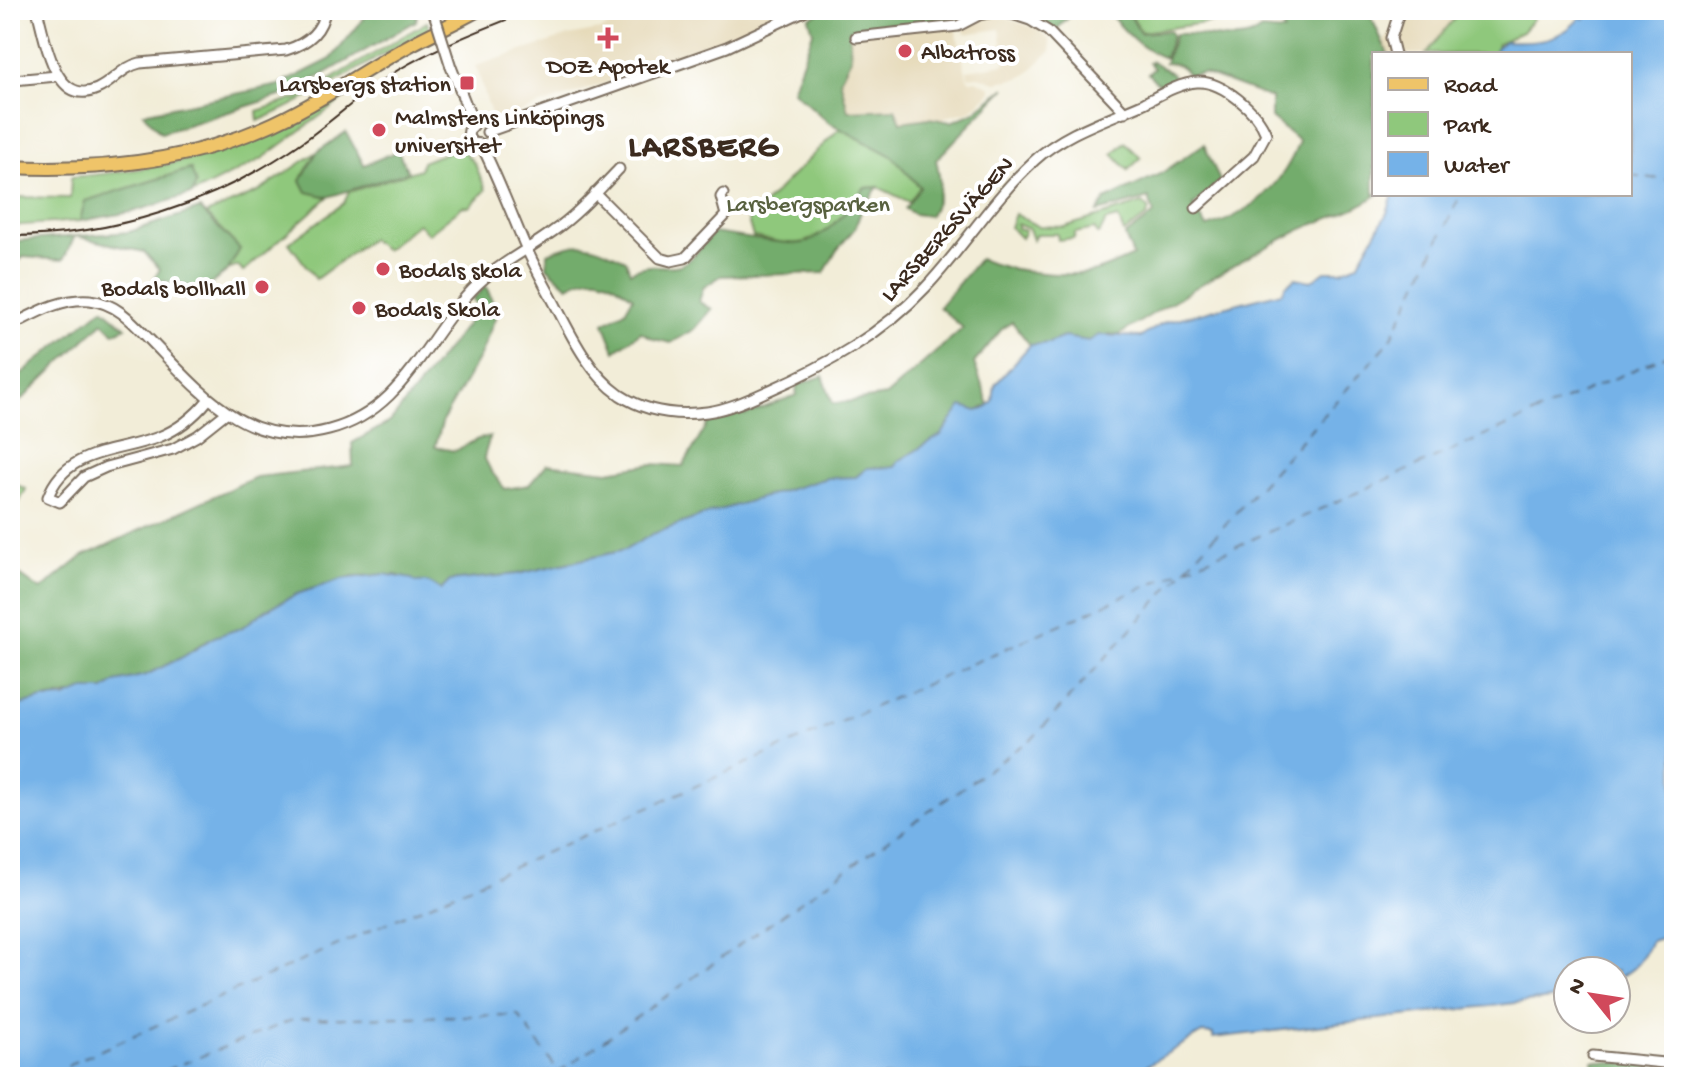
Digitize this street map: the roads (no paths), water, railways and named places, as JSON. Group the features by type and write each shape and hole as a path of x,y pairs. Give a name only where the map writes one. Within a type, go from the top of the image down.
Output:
{"main road":[{"path":"464,18 478,10"},
{"path":"10,167 108,166 152,161 211,147 291,114 414,42 484,10"}],"street":[{"path":"37,10 57,76 68,87 85,92 101,87 124,68 140,63 297,47 311,37 321,24 325,10"},
{"path":"433,10 474,125"},
{"path":"487,132 727,47 806,10"},
{"path":"1394,52 1391,40 1400,10"},
{"path":"856,37 958,26 979,15 994,12 1020,17 1048,31 1125,112"},
{"path":"13,80 57,76"},
{"name":"LARSBERGSVÄGEN","path":"481,144 526,248 585,357 605,383 622,397 668,413 708,412 746,401 851,349 881,329 927,287 1000,196 1048,149 1078,132 1178,87 1198,82 1216,84 1226,89 1264,128 1264,140 1254,156 1196,208"},
{"path":"474,125 484,126 487,132 481,144 474,144 468,139 468,131 474,125"},
{"path":"10,326 35,313 72,301 93,300 106,304 126,315 208,400 226,413 257,426 305,433 335,428 373,411 402,383 472,291 501,265 554,231 619,169"},
{"path":"595,193 660,258 671,261 685,258 726,215 721,197 723,194"},
{"path":"208,400 196,415 169,433 97,452 74,463 56,481 48,497 60,502 76,483 99,470 173,449 197,436 226,413"},
{"path":"1593,1056 1674,1064"}],"water":[{"path":"1591,10 1674,10 1674,934 1651,941 1632,969 1632,955 1552,955 1552,999 1213,1038 1213,1034 1202,1033 1127,1077 580,1077 548,1072 533,1077 10,1077 10,708 43,699 65,698 84,690 104,690 116,682 146,675 214,637 241,628 266,610 297,594 342,579 384,574 429,583 441,590 450,581 518,574 625,550 653,534 707,514 827,478 856,477 867,468 895,467 899,461 941,435 962,406 977,411 985,409 993,401 995,385 1030,345 1049,343 1064,337 1089,341 1099,335 1141,337 1165,322 1282,292 1296,278 1311,281 1325,271 1341,271 1358,264 1387,213 1392,196 1632,196 1632,52 1495,52 1504,41 1556,36 1581,16 1584,19"}],"tram line":[{"path":"10,236 87,230 163,212 199,199 268,164 398,70 447,45 531,10"}],"place":[{"name":"DOZ Apotek","path":"608,38"},
{"name":"Albatross","path":"905,51"},
{"name":"Larsbergs station","path":"467,83"},
{"name":"Malmstens Linköpings universitet","path":"379,130"},
{"name":"Bodals skola","path":"383,269"},
{"name":"Bodals bollhall","path":"262,287"},
{"name":"Bodals Skola","path":"359,308"}],"district":[{"name":"LARSBERG","path":"704,144"}],"park label":[{"name":"Larsbergsparken","path":"808,203"}]}
